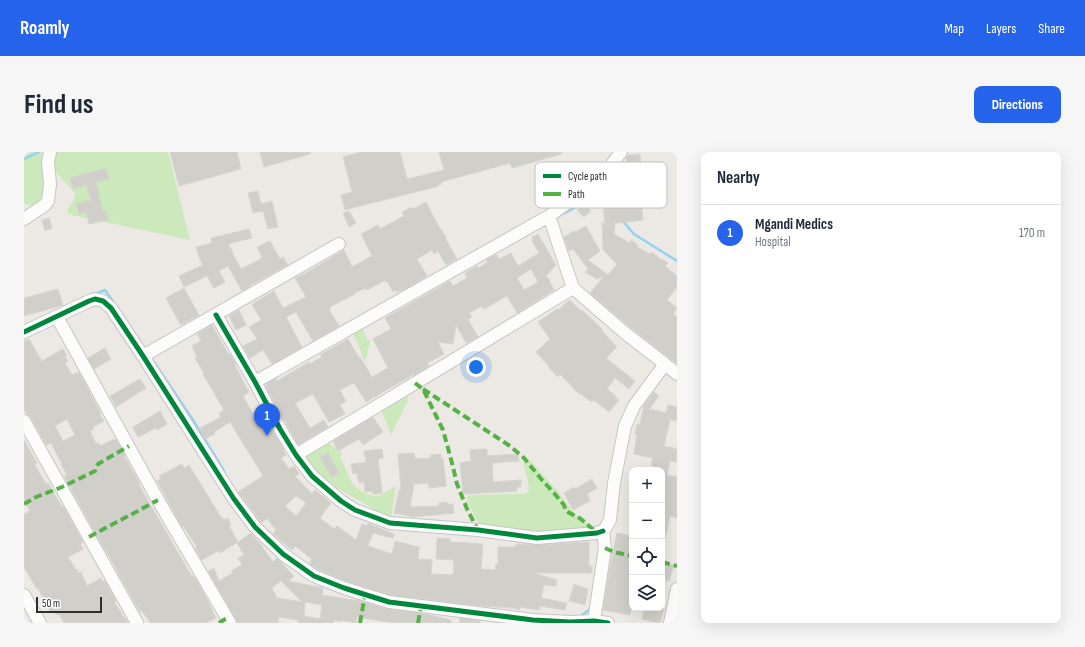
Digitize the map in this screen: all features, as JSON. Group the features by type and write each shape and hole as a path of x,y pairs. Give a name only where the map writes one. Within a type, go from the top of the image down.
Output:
{"street":[{"path":"24,219 45,205 48,201 50,195 48,162 50,152"},
{"path":"614,162 621,152"},
{"path":"255,382 549,216 560,208"},
{"path":"24,209 38,210"},
{"path":"549,216 573,288 625,333 677,374"},
{"path":"143,356 339,244"},
{"path":"296,455 573,288"},
{"path":"24,332 89,301 95,299 103,301 111,308 234,499 255,527 283,554 314,576 344,588 390,602 533,620 570,622 594,621 608,623"},
{"path":"216,315 255,382 280,429 296,455 312,476 341,501 355,510 390,523 478,530 536,538 597,533 603,531 610,520 614,483 625,426 634,406 665,364"},
{"path":"57,316 158,500 230,623"},
{"path":"24,421 137,623"},
{"path":"594,621 605,548 603,531"},
{"path":"670,623 677,589"},
{"path":"24,595 40,623"}],"green space":[{"path":"42,152 46,164 47,195 38,207 24,204 24,153"},
{"path":"55,152 168,152 190,240 72,215 67,212 74,200 75,193 56,172"},
{"path":"363,328 364,334 370,342 367,356 364,361 354,336 354,333"},
{"path":"409,394 407,403 391,435 381,409"},
{"path":"328,443 342,453 340,457 352,483 361,491 369,495 377,496 396,486 391,519 335,487 321,477 307,462 307,455"},
{"path":"531,461 574,513 595,529 547,535 480,525 467,502 468,495 523,494 529,492 528,481 523,463"}],"building":[{"path":"170,152 237,152 241,169 179,186"},
{"path":"260,152 310,152 310,154 264,167"},
{"path":"361,152 400,152 407,179 444,170 439,152 561,152 562,154 512,168 510,163 441,182 441,184 438,185 439,186 345,210 341,195 352,192 343,157"},
{"path":"640,154 641,162 627,162 626,158 628,155"},
{"path":"106,168 109,179 96,182 103,212 106,211 108,220 89,224 86,212 79,214 76,204 91,200 86,185 73,189 70,178"},
{"path":"258,191 261,204 272,201 278,227 268,229 263,211 253,213 248,193"},
{"path":"426,202 457,259 446,265 438,251 434,254 432,250 417,259 427,276 407,288 393,292 387,281 384,281 367,290 366,288 354,293 355,294 330,307 331,309 329,310 339,326 313,341 296,312 286,317 302,347 272,364 263,350 250,358 243,346 257,339 249,327 261,320 252,304 274,291 283,308 306,297 295,278 344,250 352,267 372,256 361,234 378,225 380,229 404,216 402,212 412,207 413,209"},
{"path":"579,208 588,208 591,211 584,217 577,210"},
{"path":"603,208 642,208 643,220 615,223 614,234 630,243 631,240 638,245 637,247 650,254 652,252 668,263 665,266 677,276 677,287 667,300 677,308 673,314 677,317 677,364 590,293 604,276 597,279 585,272 588,269 573,249 569,251 564,237 586,226 600,251 588,260 608,275 617,264 603,250 602,222 605,224"},
{"path":"349,211 356,223 349,227 343,213"},
{"path":"49,218 52,228 45,231 42,220"},
{"path":"249,229 252,238 228,244 241,269 261,259 260,258 262,257 257,247 270,241 280,259 283,257 288,265 250,285 242,291 228,266 219,271 225,282 214,288 207,276 184,287 179,276 203,265 196,247 212,243 211,238"},
{"path":"538,234 556,265 546,276 550,280 549,281 554,290 517,313 507,296 484,309 482,306 469,313 472,317 468,319 478,337 466,343 456,325 453,344 438,342 444,354 427,363 429,366 366,402 354,383 340,390 346,401 340,405 345,414 329,422 313,394 295,403 310,428 324,420 328,427 298,445 266,387 267,384 276,379 277,381 309,362 310,364 322,357 320,355 348,339 372,377 388,368 373,339 391,329 385,318 450,281 453,286 467,278 465,273 477,266 478,268 487,263 487,259 495,255 497,255 499,259 511,253 518,266 539,253 532,241 532,237","holes":["531,269 538,282 524,290 517,278"]},
{"path":"184,288 199,315 181,325 166,298"},
{"path":"58,289 63,305 24,316 24,298"},
{"path":"570,300 603,330 602,331 617,347 606,358 635,381 629,389 615,378 607,389 619,400 609,412 593,400 592,402 576,391 560,374 558,377 536,352 550,339 538,322 557,309 558,310"},
{"path":"239,310 246,325 236,330 229,316"},
{"path":"212,325 228,354 230,354 249,392 243,396 253,414 259,410 284,449 283,450 286,455 281,458 289,469 294,466 299,474 295,476 312,494 315,490 331,503 320,518 334,529 337,526 356,540 362,524 367,526 368,523 394,534 393,538 373,533 368,546 392,554 395,541 419,547 418,559 432,560 431,574 453,575 454,560 436,559 437,538 450,539 450,542 483,544 481,569 495,570 496,564 498,565 498,547 516,547 516,544 537,545 589,542 589,566 592,566 592,573 534,573 557,580 556,586 544,585 541,598 567,603 565,610 540,606 539,610 520,607 520,610 391,595 346,581 309,564 312,559 295,546 292,550 273,534 276,530 267,518 262,523 238,492 263,476 230,422 214,432 215,434 205,439 200,428 221,417 219,413 224,410 195,358 197,357 192,346 201,341 197,334","holes":["296,496 306,503 296,516 285,506"]},
{"path":"29,339 42,361 63,349 67,356 65,357 68,361 65,363 72,375 79,372 104,421 93,427 94,429 90,431 96,444 98,442 100,446 116,439 140,484 139,485 191,575 193,577 194,576 216,618 206,623 150,623 142,611 140,612 64,476 67,475 51,443 46,445 31,417 24,409 24,341","holes":["67,419 75,435 63,441 55,426"]},
{"path":"105,348 111,359 94,369 88,358"},
{"path":"140,379 146,388 116,407 110,396"},
{"path":"654,392 659,396 649,409 666,413 668,405 677,407 677,421 670,420 664,446 677,449 677,462 670,461 667,475 677,477 677,518 670,516 665,539 665,467 653,467 651,465 653,458 634,454 637,424 640,424 644,405"},
{"path":"160,411 167,424 157,430 156,428 138,437 133,427"},
{"path":"373,417 383,432 363,445 359,439 338,451 333,441"},
{"path":"24,440 37,463 34,464 46,484 48,483 62,507 63,506 83,542 80,544 83,549 68,557 76,570 77,569 79,573 81,572 87,586 101,578 103,582 105,581 116,601 114,602 128,623 64,623 59,614 57,615 54,611 51,613 38,588 37,589 24,567 24,514 30,511 24,500"},
{"path":"382,449 383,458 378,459 382,493 373,494 373,491 365,492 364,482 359,483 357,473 353,474 351,464 366,462 364,451"},
{"path":"487,449 487,456 518,454 519,461 492,463 493,482 521,480 521,487 517,487 517,491 463,494 460,463 471,461 470,450"},
{"path":"328,453 339,473 332,478 320,457"},
{"path":"414,453 415,459 430,458 430,455 441,454 441,458 443,458 446,486 429,488 429,483 414,484 410,507 439,506 439,503 447,502 447,504 453,504 454,513 414,517 394,513 399,490 401,490 398,454"},
{"path":"182,464 184,468 189,465 222,519 224,518 224,520 228,518 231,525 229,526 238,542 220,553 218,551 202,560 195,548 197,547 183,526 182,527 157,481 161,479 159,476"},
{"path":"592,479 597,488 587,494 590,501 573,510 564,493 574,487 575,489"},
{"path":"251,533 273,562 277,558 294,576 289,581 323,588 322,595 360,601 388,609 425,614 451,620 451,623 393,623 357,617 356,623 334,620 334,623 298,623 298,620 279,617 278,623 237,623 208,571 214,568 219,581 233,573 231,571 242,565 238,558 244,555 237,543","holes":["281,581 302,602 277,598 272,588","305,602 322,605 320,619 304,616"]},
{"path":"617,533 629,535 630,615 603,610"},
{"path":"665,564 674,565 669,581 665,580"},
{"path":"574,584 588,589 585,605 569,601"},
{"path":"644,611 663,611 661,621 658,623 642,619"},
{"path":"460,618 480,621 480,623 459,623"}],"waterway":[{"path":"24,159 39,152"},
{"path":"563,214 574,208"},
{"path":"622,220 634,234 677,261"},
{"path":"95,294 105,290 114,303"},
{"path":"154,362 193,420 226,476"},
{"path":"260,386 278,376"},
{"path":"579,617 592,608"}],"marked path":[{"path":"415,383 423,389 443,430 457,484 467,509 478,530"},
{"path":"423,389 510,446 524,458 564,505 566,511 581,519 597,533"},
{"path":"24,504 36,497 62,487 95,471 98,464 129,446"},
{"path":"89,537 158,500"},
{"path":"605,548 629,555"},
{"path":"665,563 677,566"},
{"path":"360,623 365,595"},
{"path":"418,623 421,606"},
{"path":"219,623 227,618"}],"cycle path":[{"path":"24,332 89,301 95,299 103,301 111,308 234,499 255,527 283,554 314,576 344,588 389,602 533,620 570,622 594,621 608,623"},
{"path":"216,315 296,455 312,476 341,501 355,510 390,523 478,530 537,538 597,533 603,531"}],"place":[{"name":"Mgandi Medics","path":"267,436"}]}
